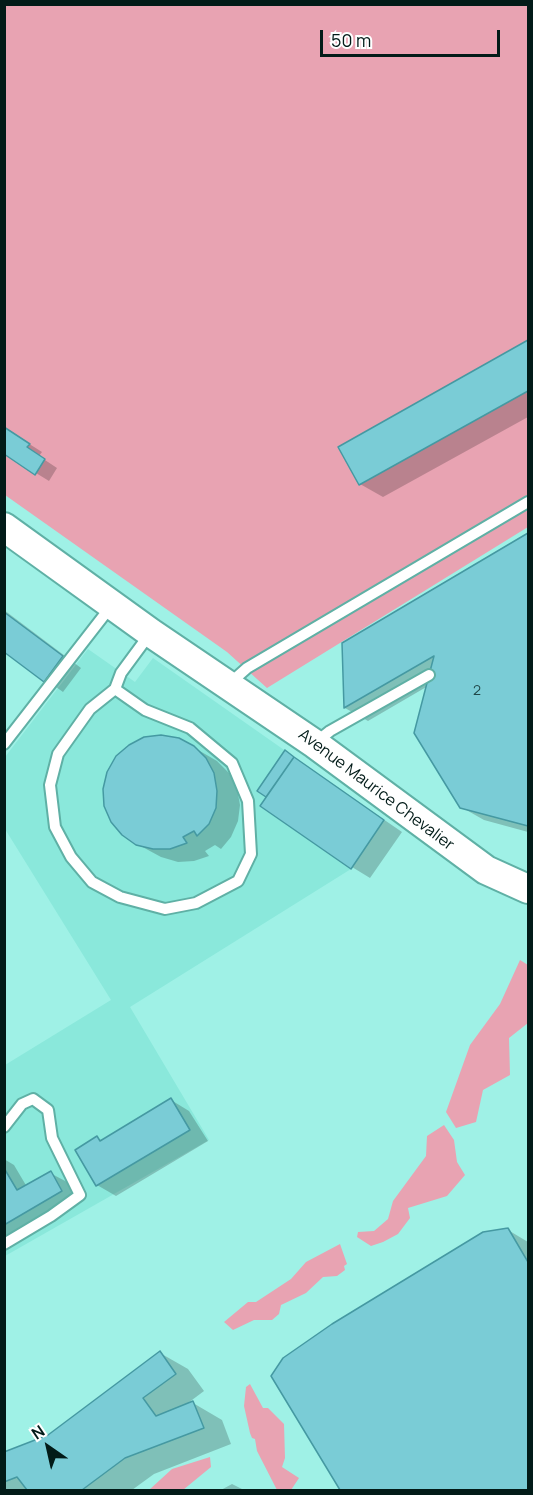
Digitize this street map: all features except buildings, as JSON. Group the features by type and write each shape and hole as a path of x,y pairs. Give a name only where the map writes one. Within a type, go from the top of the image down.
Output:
{"street":[{"name":"Avenue Maurice Chevalier","path":"4,527 151,633 238,676 315,744 486,870 528,890"}],"lane":[{"path":"238,676 528,502"},
{"path":"4,744 112,604"},
{"path":"115,689 145,710 190,728 232,763 248,801 251,854 238,881 196,903 165,909 120,897 92,882 71,857 55,827 50,785 58,754 90,709 115,689 121,673 151,633"},
{"path":"315,744 330,731 429,675"},
{"path":"4,1127 22,1104 33,1099 48,1110 52,1138 80,1195 51,1216 4,1244"}],"shaded area":[{"path":"5,5 528,5 528,527 267,688 227,652 5,495"},
{"path":"88,649 135,682 153,658 384,820 351,869 130,1007 209,1140 5,1256 5,1065 111,1000 5,829 5,757"},
{"path":"520,960 528,965 528,1023 509,1038 510,1075 483,1090 476,1122 456,1128 446,1112 470,1045 500,1004"},
{"path":"444,1125 454,1140 457,1162 465,1175 447,1196 408,1208 410,1218 398,1234 371,1246 357,1237 358,1232 374,1231 388,1219 393,1201 426,1156 427,1136"},
{"path":"340,1244 347,1264 344,1266 345,1270 337,1276 323,1277 306,1293 281,1305 279,1314 272,1320 254,1320 233,1330 224,1322 248,1302 256,1302 291,1279 306,1262"},
{"path":"250,1384 263,1408 268,1408 284,1424 285,1458 282,1467 299,1478 291,1490 277,1490 257,1451 255,1439 250,1433 244,1406 246,1387"},
{"path":"210,1457 211,1467 183,1490 149,1490 172,1469"}]}
